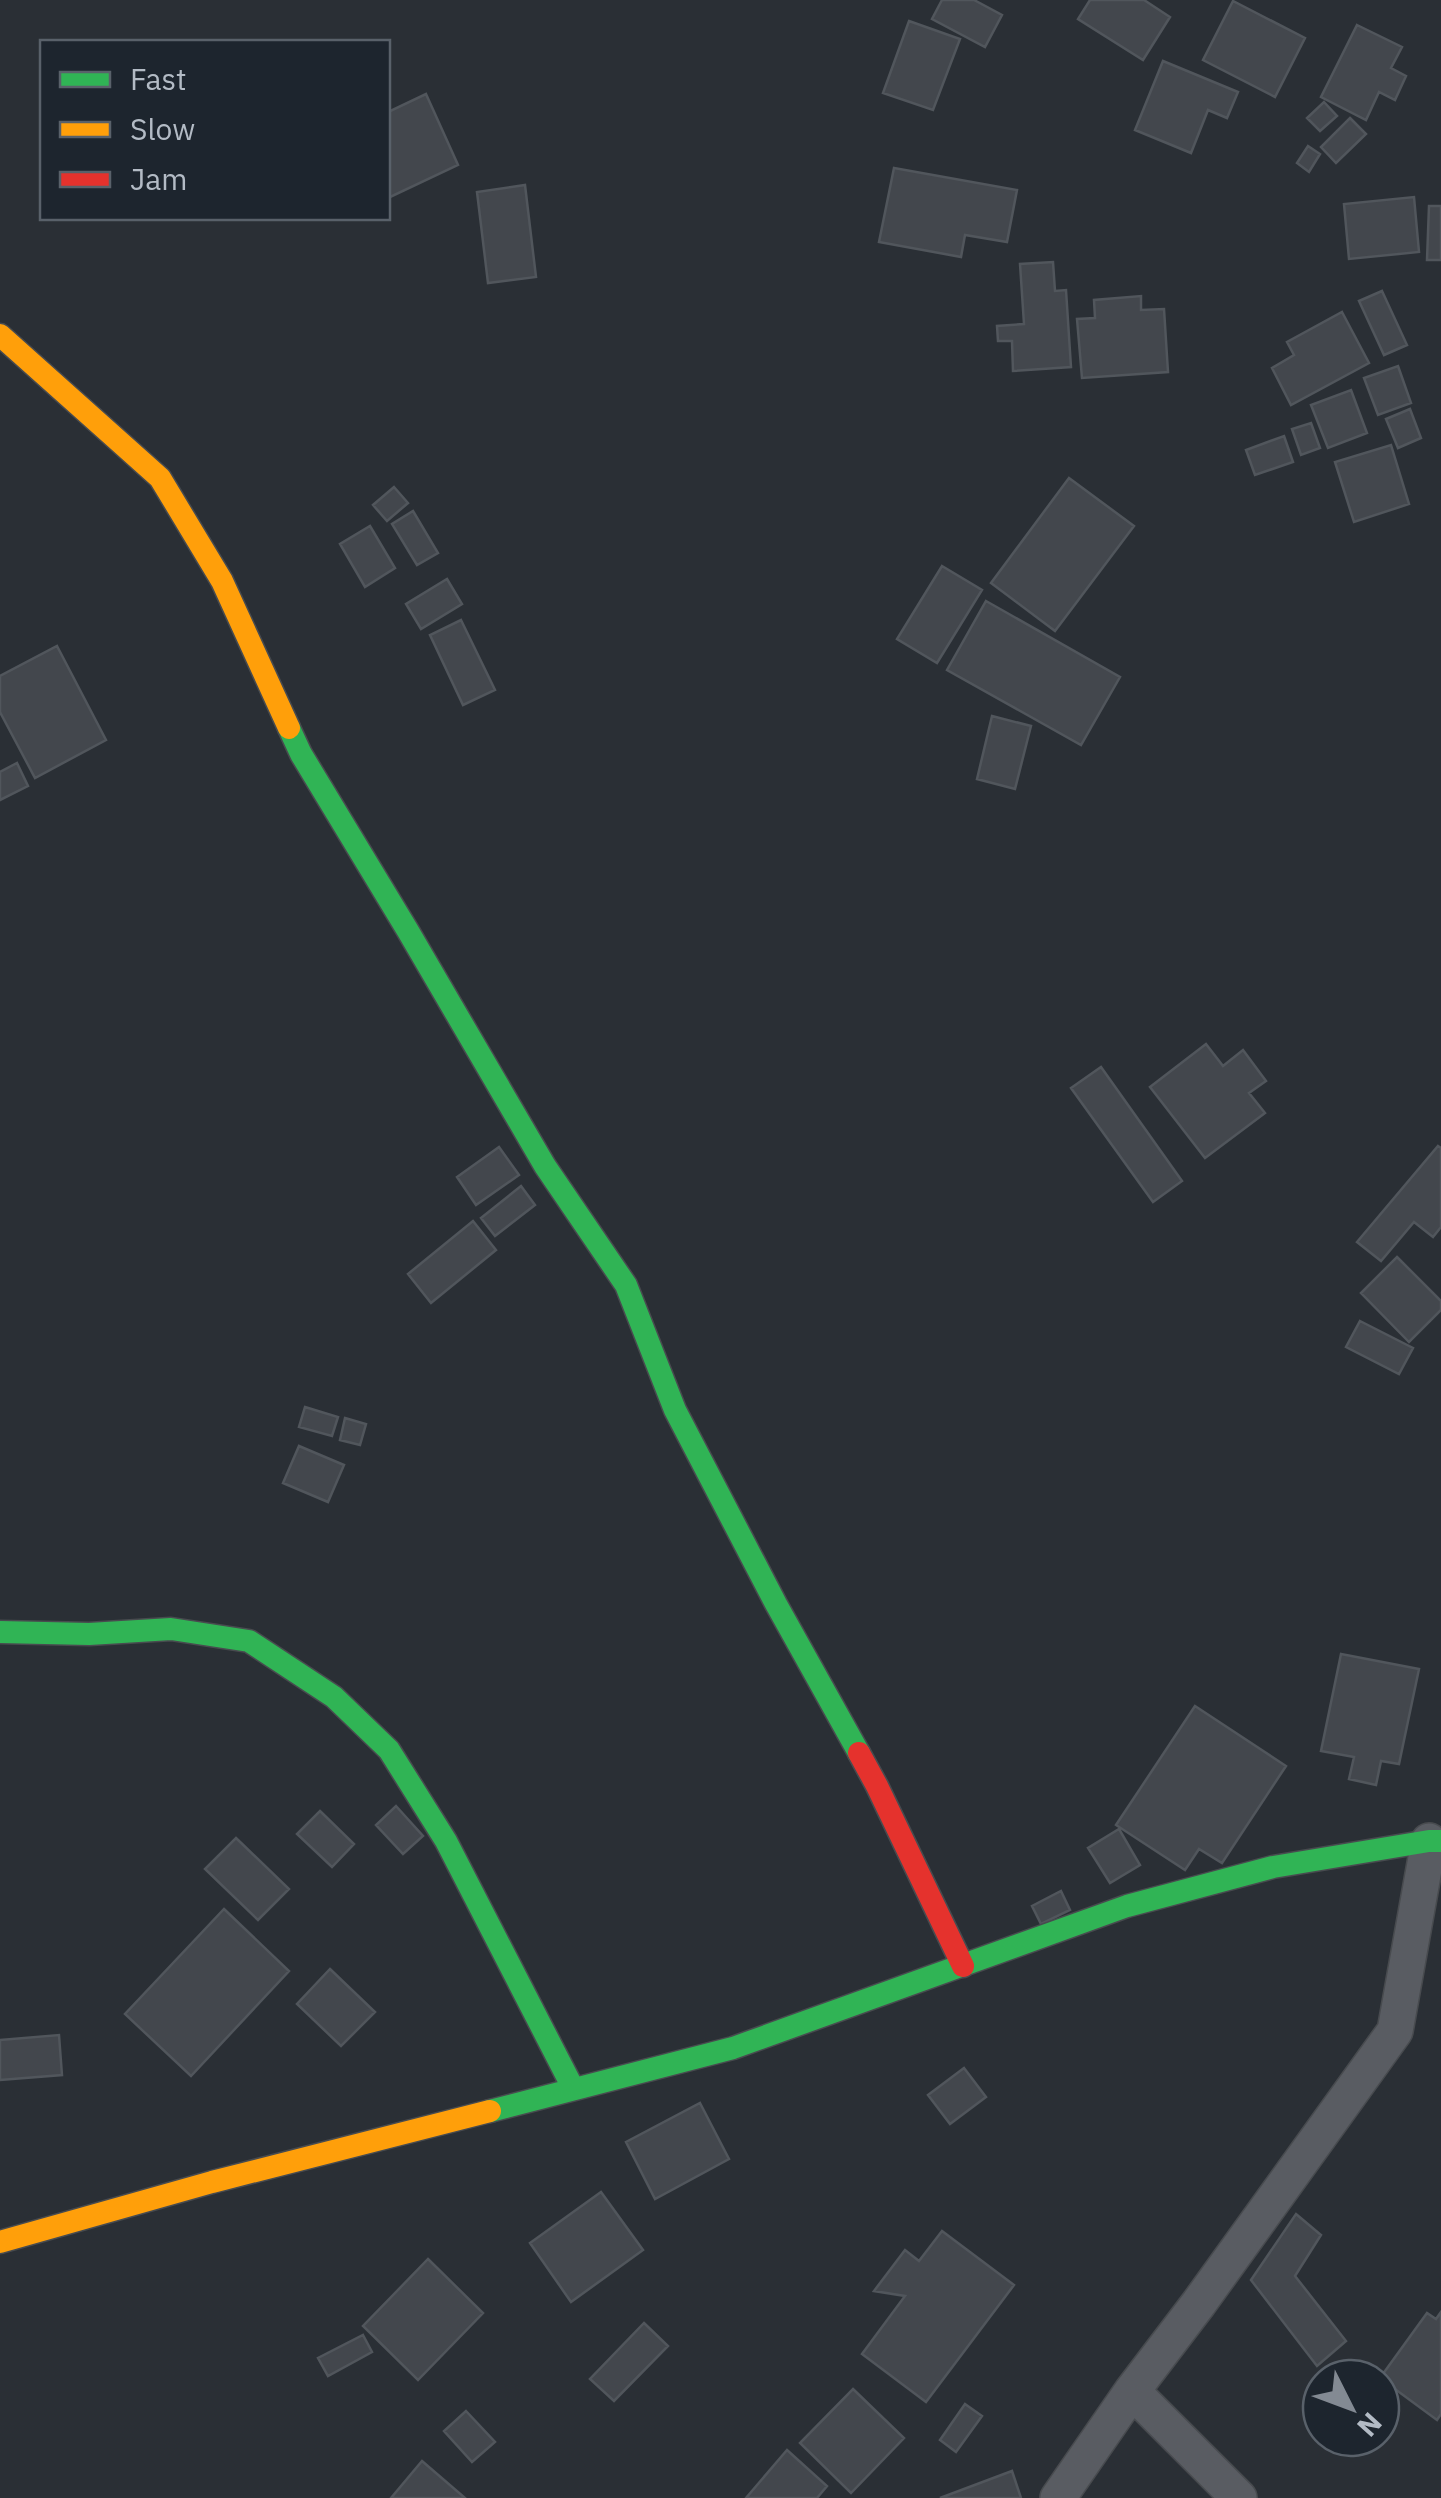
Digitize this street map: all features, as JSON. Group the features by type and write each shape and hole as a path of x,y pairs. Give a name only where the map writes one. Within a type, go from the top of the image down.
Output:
{"street":[{"path":"0,336 160,478 222,581 301,754 545,1166 626,1285 674,1410 877,1786 963,1966"},
{"path":"0,1632 89,1634 171,1629 249,1641 334,1697 389,1750 436,1826 572,2088"},
{"path":"0,2242 212,2182 733,2048 1146,1901 1273,1867 1435,1841 1395,2032 1058,2498"},
{"path":"1132,2391 1239,2498"}],"building":[{"path":"942,0 974,0 1002,15 985,47 932,19"},
{"path":"1090,0 1144,0 1170,17 1143,60 1078,19"},
{"path":"1233,1 1305,38 1275,97 1203,60"},
{"path":"909,21 960,39 933,110 883,93"},
{"path":"1357,25 1402,47 1391,68 1406,76 1395,100 1379,92 1366,120 1321,97"},
{"path":"1163,61 1238,92 1227,118 1208,110 1191,153 1135,130"},
{"path":"426,94 458,165 390,197 390,111"},
{"path":"1324,102 1337,116 1320,131 1307,118"},
{"path":"1350,118 1366,134 1336,163 1321,147"},
{"path":"1308,146 1320,154 1309,172 1297,163"},
{"path":"894,168 1017,190 1007,242 965,235 961,257 879,242"},
{"path":"525,185 536,277 488,283 477,192"},
{"path":"1414,197 1419,252 1349,259 1344,204"},
{"path":"1429,206 1441,206 1441,260 1427,260"},
{"path":"1053,262 1055,291 1066,290 1071,367 1013,371 1012,341 998,341 997,326 1024,324 1020,264"},
{"path":"1382,291 1407,345 1384,355 1359,301"},
{"path":"1141,296 1141,310 1164,309 1168,372 1082,378 1077,319 1095,318 1094,300"},
{"path":"1342,312 1369,363 1291,405 1272,368 1294,355 1287,342"},
{"path":"1398,366 1411,403 1378,415 1364,378"},
{"path":"1351,390 1367,433 1328,448 1311,405"},
{"path":"1410,409 1421,438 1398,448 1386,419"},
{"path":"1311,423 1320,448 1301,455 1292,429"},
{"path":"1284,436 1293,462 1255,475 1246,450"},
{"path":"1391,445 1409,504 1354,522 1335,462"},
{"path":"1069,478 1134,526 1055,631 991,583"},
{"path":"394,487 408,503 387,521 373,505"},
{"path":"413,511 438,553 417,565 392,524"},
{"path":"370,526 395,568 365,587 340,544"},
{"path":"942,566 982,590 937,663 897,639"},
{"path":"447,579 462,604 421,629 406,604"},
{"path":"986,601 1120,677 1081,745 947,670"},
{"path":"461,620 495,690 463,705 430,635"},
{"path":"57,646 106,740 35,778 0,712 0,676"},
{"path":"992,716 1031,726 1015,789 977,779"},
{"path":"17,763 28,786 0,800 0,772"},
{"path":"1206,1044 1223,1066 1243,1050 1266,1081 1249,1093 1265,1113 1205,1158 1150,1087"},
{"path":"1101,1067 1182,1181 1153,1202 1071,1088"},
{"path":"1438,1146 1441,1227 1433,1237 1414,1222 1381,1261 1357,1242"},
{"path":"499,1147 519,1175 476,1205 457,1177"},
{"path":"521,1186 535,1205 495,1236 481,1218"},
{"path":"473,1221 496,1250 431,1303 408,1274"},
{"path":"1397,1257 1441,1301 1441,1310 1409,1342 1361,1293"},
{"path":"1360,1321 1413,1348 1399,1374 1346,1347"},
{"path":"305,1407 338,1417 332,1436 299,1427"},
{"path":"345,1418 366,1424 360,1445 340,1440"},
{"path":"299,1446 344,1465 328,1502 283,1483"},
{"path":"1341,1654 1419,1669 1399,1764 1381,1761 1376,1785 1349,1779 1354,1757 1321,1751"},
{"path":"1195,1706 1286,1766 1222,1863 1199,1849 1185,1870 1116,1825"},
{"path":"396,1806 423,1836 403,1854 376,1825"},
{"path":"320,1811 354,1844 332,1867 297,1834"},
{"path":"1119,1829 1140,1865 1110,1883 1088,1848"},
{"path":"236,1838 289,1889 258,1920 205,1869"},
{"path":"1061,1891 1070,1910 1041,1924 1032,1906"},
{"path":"224,1909 289,1971 191,2076 125,2014"},
{"path":"330,1969 375,2012 341,2046 297,2004"},
{"path":"59,2035 62,2075 0,2080 0,2040"},
{"path":"964,2068 986,2097 950,2124 928,2095"},
{"path":"700,2103 729,2159 655,2199 626,2142"},
{"path":"601,2192 643,2250 571,2302 530,2243"},
{"path":"1296,2214 1321,2235 1295,2276 1346,2341 1326,2358 1311,2358 1251,2280"},
{"path":"942,2231 1014,2285 926,2402 862,2354 905,2296 874,2291 905,2250 919,2261"},
{"path":"428,2259 483,2313 418,2380 363,2326"},
{"path":"1441,2312 1441,2414 1437,2420 1401,2393 1401,2358 1394,2358 1427,2313 1436,2319"},
{"path":"644,2323 668,2346 614,2401 590,2379"},
{"path":"363,2335 372,2352 328,2376 318,2358"},
{"path":"853,2389 904,2438 851,2493 800,2443"},
{"path":"965,2404 982,2416 956,2452 940,2440"},
{"path":"466,2411 495,2442 472,2462 444,2431"},
{"path":"787,2450 827,2486 817,2498 746,2498"},
{"path":"422,2461 465,2498 391,2498"},
{"path":"1012,2471 1021,2498 940,2498"}],"traffic: fast":[{"path":"289,728 545,1166 626,1285 675,1410 859,1753"},
{"path":"0,1632 89,1634 171,1629 249,1641 334,1697 389,1750 446,1841 573,2088"},
{"path":"490,2111 733,2048 1127,1906 1273,1867 1441,1841"}],"traffic: slow":[{"path":"0,335 160,478 222,581 289,728"},
{"path":"0,2242 212,2182 490,2111"}],"traffic: jam":[{"path":"859,1753 963,1966"}]}
